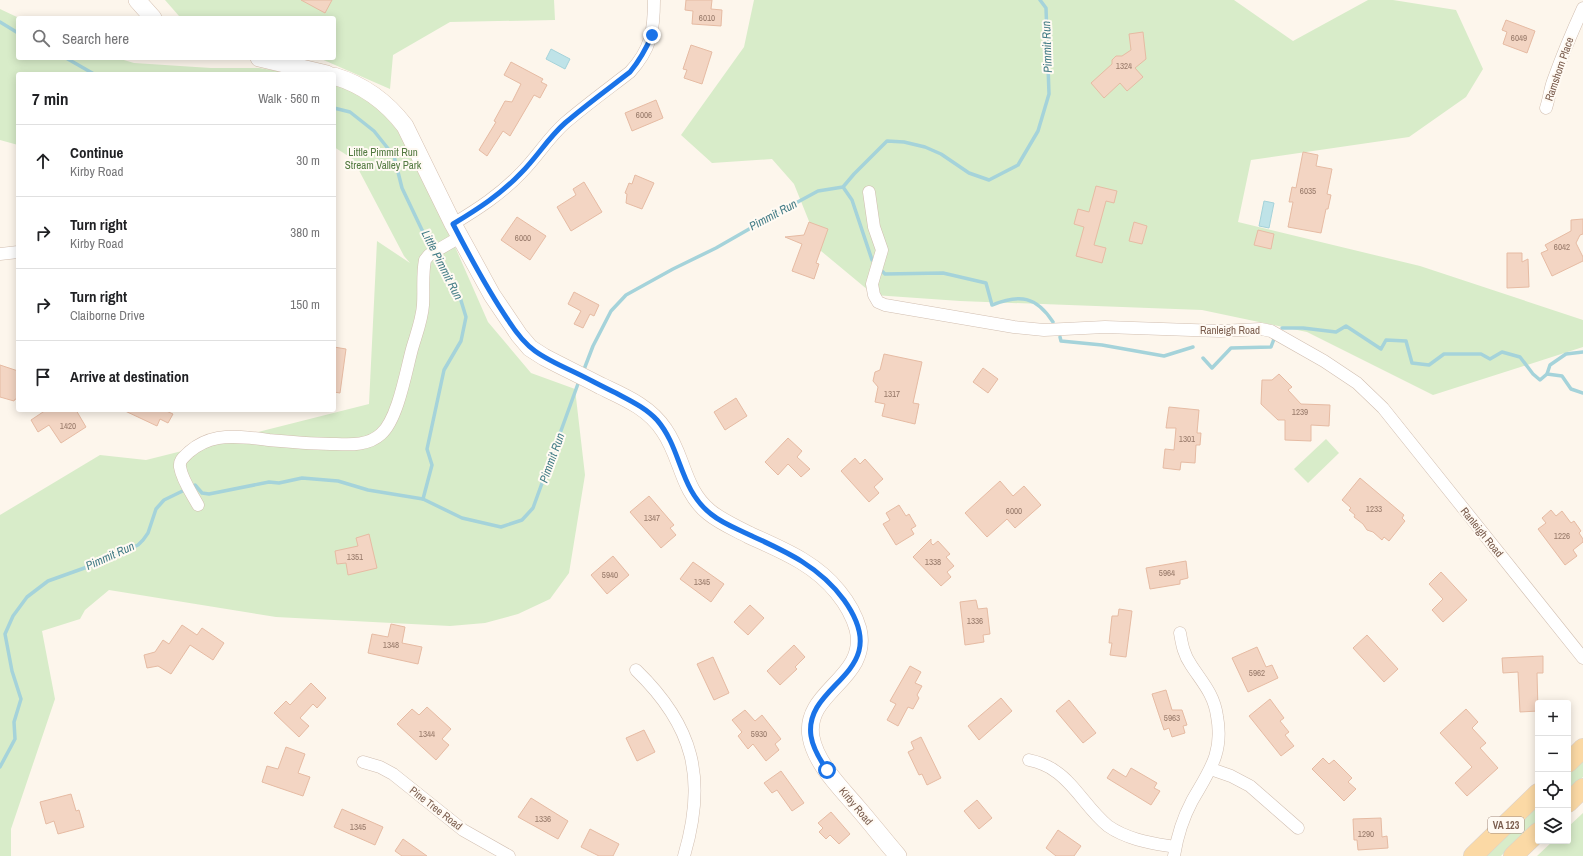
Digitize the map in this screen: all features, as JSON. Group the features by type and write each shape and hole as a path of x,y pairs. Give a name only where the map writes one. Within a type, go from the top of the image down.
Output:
{"main road":[{"path":"137,0 151,16"},
{"path":"268,60 318,72"},
{"name":"Kirby Road","path":"336,77 368,90 384,101 398,116 409,133 455,234 492,295 519,335 536,352 633,402 656,420 671,440 688,487 707,511 726,523 786,552 814,568 833,586 848,606 858,628 860,637 858,652 850,670 824,697 814,712 811,736 816,751 827,770 898,856"},
{"path":"1571,760 1583,748"},
{"path":"1571,800 1583,788"},
{"name":"VA 123","path":"1473,856 1535,796"},
{"name":"VA 123","path":"1513,856 1535,835"}],"street":[{"path":"198,505 184,479 180,466 183,457 193,448 205,442 218,438 232,437 307,443 345,444 364,443 374,439 382,433 388,426 397,405 420,321 423,306 425,260 455,234 477,210 506,189 523,172 548,140 565,123 630,72 639,62 652,35 654,0"},
{"name":"Ramshorn Place","path":"1546,108 1551,92 1551,85 1583,8"},
{"name":"Ranleigh Road","path":"869,192 872,220 882,250 872,284 874,296 878,302 885,305 1037,330 1105,327 1220,331 1261,329 1271,331 1357,383 1383,408 1583,658"},
{"path":"0,254 16,252"},
{"path":"1029,760 1043,764 1056,771 1096,816 1110,827 1126,835 1175,851 1182,824 1192,802 1211,769 1217,751 1219,733 1217,715 1212,698 1207,688 1190,665 1184,651 1180,634"},
{"path":"636,670 654,688 668,706 680,726 693,766 695,808 684,856"},
{"name":"Pine Tree Road","path":"363,762 380,767 393,774 463,830 509,856"},
{"path":"1211,769 1231,776 1250,786 1298,828"}],"green space":[{"path":"165,0 554,0 555,20 450,22 393,55 390,89 324,60 336,60 336,16 179,16"},
{"path":"754,0 1234,0 1293,41 1368,0 1393,0 1456,10 1483,69 1466,97 1409,137 1251,160 1238,222 1420,266 1583,320 1583,347 1433,395 1307,332 1202,310 960,301 874,295 821,251 794,184 772,159 712,163 681,135 744,47"},
{"path":"0,9 16,17 16,60 124,60 134,63 211,68 259,68 284,72 16,72 16,144 0,140"},
{"name":"Little Pimmit Run Stream Valley Park","path":"336,82 367,95 405,139 438,208 488,322 531,373 575,389 585,475 569,573 550,599 518,614 485,623 450,626 276,617 109,590 85,610 80,619 42,631 55,699 11,829 11,856 0,856 0,515 100,455 146,460 369,404 377,241 410,263 404,256 353,159 336,148"},
{"path":"1326,439 1339,453 1308,483 1294,469"},
{"path":"1583,754 1583,777 1571,788 1571,772 1571,766"},
{"path":"1535,801 1535,823 1501,856 1479,856"},
{"path":"1583,813 1583,856 1537,856 1550,844 1571,844 1571,824"}],"water":[{"path":"551,49 570,59 565,69 546,59"},
{"path":"1264,201 1274,203 1269,228 1259,226"}],"building":[{"path":"301,0 332,0 325,13"},
{"path":"686,0 712,0 711,9 722,10 721,26 692,24 693,11 685,10"},
{"path":"1506,20 1535,31 1527,53 1503,44 1507,32 1502,30"},
{"path":"1143,32 1146,59 1135,68 1143,77 1127,91 1120,83 1104,98 1091,83 1112,64 1112,60 1116,56 1122,56 1131,50 1129,34"},
{"path":"691,45 712,52 702,84 684,78 687,70 683,69"},
{"path":"511,62 543,79 541,82 547,85 540,98 534,95 510,136 503,131 487,156 479,150 496,122 494,121 505,101 512,102 521,84 504,75"},
{"path":"656,100 663,118 632,131 625,113"},
{"path":"1303,152 1318,155 1316,166 1332,169 1327,194 1331,195 1328,209 1326,209 1321,233 1288,227 1293,202 1289,202 1292,187 1296,188"},
{"path":"635,175 654,183 642,209 626,203 627,194 625,193 629,183 632,184"},
{"path":"584,182 602,212 571,231 557,207 576,195 573,189"},
{"path":"1096,186 1117,191 1114,203 1106,201 1094,245 1106,248 1102,263 1076,256 1084,227 1074,224 1078,209 1089,212"},
{"path":"517,217 546,236 530,260 501,240"},
{"path":"1583,219 1583,234 1580,235 1576,243 1583,257 1583,261 1552,276 1541,253 1548,250 1545,245 1571,231 1571,220"},
{"path":"809,222 828,229 816,263 819,264 814,279 792,271 802,244 785,237 804,235"},
{"path":"1134,222 1147,226 1142,244 1129,241"},
{"path":"1258,230 1274,234 1271,249 1254,245"},
{"path":"1507,253 1522,253 1522,262 1528,259 1529,287 1507,288"},
{"path":"574,292 599,305 594,316 590,314 583,328 574,324 581,311 568,304"},
{"path":"336,347 346,349 340,393 336,392"},
{"path":"884,354 922,362 913,403 919,404 915,424 882,416 885,404 875,402 878,387 873,381 875,372 880,370"},
{"path":"0,365 16,370 16,399 14,401 0,397"},
{"path":"983,368 998,379 988,393 973,382"},
{"path":"1279,374 1292,387 1288,390 1301,404 1330,405 1329,426 1311,425 1311,441 1285,440 1285,420 1278,420 1261,404 1262,380 1272,380"},
{"path":"736,398 747,416 725,430 714,412"},
{"path":"1169,407 1199,410 1197,433 1201,433 1200,445 1196,445 1195,463 1181,462 1180,470 1163,468 1165,449 1174,450 1176,428 1166,428"},
{"path":"43,412 77,412 86,427 61,443 49,425 38,432 31,420"},
{"path":"127,412 168,412 173,414 168,423 160,419 157,426"},
{"path":"788,438 802,451 797,457 810,469 801,477 788,464 778,475 765,462"},
{"path":"855,458 860,464 865,459 883,479 874,487 879,493 869,502 841,471"},
{"path":"1360,478 1404,515 1402,518 1405,521 1389,541 1384,537 1382,540 1373,532 1367,530 1363,524 1354,517 1355,515 1349,510 1351,508 1342,500"},
{"path":"1000,481 1013,496 1024,486 1041,505 1015,528 1007,519 987,537 965,513"},
{"path":"649,496 674,525 670,528 676,535 661,548 630,512"},
{"path":"899,505 906,516 909,514 916,526 911,529 914,534 896,545 883,524 890,520 886,513"},
{"path":"1551,510 1556,516 1562,511 1571,523 1574,521 1581,531 1579,533 1583,539 1583,542 1573,550 1577,556 1565,565 1538,529 1546,523 1542,518"},
{"path":"369,534 377,568 348,575 346,563 337,564 335,551 358,546 356,538"},
{"path":"931,539 931,543 933,545 938,541 950,554 946,557 954,566 947,572 951,577 941,586 913,557"},
{"path":"613,556 629,575 607,594 591,575"},
{"path":"1186,561 1188,578 1180,580 1180,584 1150,589 1146,568"},
{"path":"693,562 724,584 711,602 680,579"},
{"path":"1441,572 1467,600 1443,622 1432,610 1443,599 1429,584"},
{"path":"976,600 978,609 987,608 990,634 983,635 984,642 965,645 960,602"},
{"path":"750,605 764,618 748,635 734,622"},
{"path":"1119,609 1132,611 1126,657 1110,655 1112,643 1109,643 1112,616 1118,616"},
{"path":"391,624 405,627 402,643 422,647 418,664 368,653 372,634 388,637"},
{"path":"182,625 197,635 202,628 224,643 213,660 190,645 171,674 158,666 147,668 144,655 155,652 163,640 169,644"},
{"path":"1367,635 1398,669 1384,682 1353,648"},
{"path":"794,645 805,657 795,667 797,669 780,685 767,671"},
{"path":"1257,647 1266,667 1272,665 1278,678 1248,692 1232,658"},
{"path":"1543,656 1543,673 1537,673 1538,700 1535,700 1535,711 1520,712 1518,672 1503,673 1502,658"},
{"path":"713,657 729,693 714,700 697,664"},
{"path":"910,666 921,672 915,683 922,686 917,695 919,698 913,709 908,707 898,726 887,720 896,704 890,701"},
{"path":"311,683 326,698 317,708 313,704 300,718 309,726 299,737 274,713 286,701 290,705"},
{"path":"1166,690 1172,710 1182,710 1187,725 1183,726 1185,733 1172,737 1169,728 1164,730 1152,694"},
{"path":"1001,698 1012,711 979,740 968,726"},
{"path":"1270,699 1284,718 1280,721 1289,732 1285,735 1294,746 1281,756 1249,716"},
{"path":"1069,700 1096,733 1083,743 1056,711"},
{"path":"427,707 451,729 442,739 449,745 436,760 397,724 412,709 419,715"},
{"path":"1466,709 1478,722 1472,728 1486,743 1480,748 1498,768 1467,796 1455,783 1472,767 1440,733"},
{"path":"745,710 755,721 762,715 781,739 775,744 779,750 766,761 753,744 748,749 738,736 742,732 732,720"},
{"path":"644,730 655,752 637,761 626,738"},
{"path":"921,737 941,778 927,785 922,774 919,775 908,752 914,749 911,742"},
{"path":"286,747 305,754 298,773 310,777 303,796 262,782 267,766 278,769"},
{"path":"1323,758 1329,764 1334,760 1352,778 1348,782 1356,789 1344,801 1312,769"},
{"path":"1131,768 1157,783 1154,788 1160,791 1151,805 1107,778 1113,769 1126,777"},
{"path":"781,771 804,803 792,811 777,790 772,793 764,783"},
{"path":"71,794 76,811 79,810 84,827 58,834 54,821 46,824 40,802"},
{"path":"531,798 568,821 558,839 518,817"},
{"path":"977,800 992,818 979,829 964,811"},
{"path":"342,809 383,827 375,845 334,827"},
{"path":"831,812 850,834 839,844 830,835 826,839 819,832 823,828 818,823"},
{"path":"1381,818 1382,837 1387,836 1388,848 1358,850 1357,840 1354,840 1353,819"},
{"path":"590,829 619,844 613,856 599,856 581,847"},
{"path":"1058,830 1081,846 1074,856 1056,856 1046,848"},
{"path":"403,839 427,856 402,856 395,851"}],"waterway":[{"name":"Pimmit Run","path":"583,372 593,346 611,311 626,295 673,269 716,248 818,191 843,187 887,141 904,142 925,147 941,154 969,173 989,180 1018,165 1038,131 1049,94 1046,8 1040,0"},
{"name":"Little Pimmit Run","path":"0,22 16,32"},
{"name":"Little Pimmit Run","path":"70,60 90,72"},
{"name":"Little Pimmit Run","path":"336,108 350,112 374,131 394,156 402,188 422,230 459,294 466,317 461,341 444,370 427,449 432,465 423,499"},
{"path":"843,187 852,200 872,260"},
{"path":"882,271 885,274 943,273 986,283 992,305 1011,299 1027,300 1034,302 1040,307 1047,313 1053,322"},
{"path":"1282,328 1303,328 1336,332 1346,326 1381,349 1386,340 1406,341 1412,363 1429,365 1444,354 1481,354 1490,359 1502,352 1520,357 1533,374 1540,380 1547,374 1550,365 1566,354 1583,352"},
{"path":"1060,337 1061,341 1102,345 1164,356 1193,347"},
{"path":"1203,358 1212,368 1231,348 1271,347 1274,339"},
{"path":"1547,374 1562,376 1571,389 1583,393"},
{"name":"Pimmit Run","path":"0,767 15,739 14,722 21,699 12,671 5,634 13,616 27,597 48,581 104,561 138,545 148,533 156,509 164,500 195,485 202,493 209,494 269,482 279,483 302,478 338,481 368,490 423,499 462,518 501,527 522,520 533,508 579,381"}],"route":[{"path":"652,35 639,62 630,72 565,123 548,140 523,172 506,189 477,210 453,224 478,273 502,312 530,348 544,357 633,402 648,412 671,440 688,487 704,508 719,520 786,552 814,568 833,586 848,606 854,616 860,637 858,652 850,670 819,704 814,712 810,727 813,744 827,770"}]}
